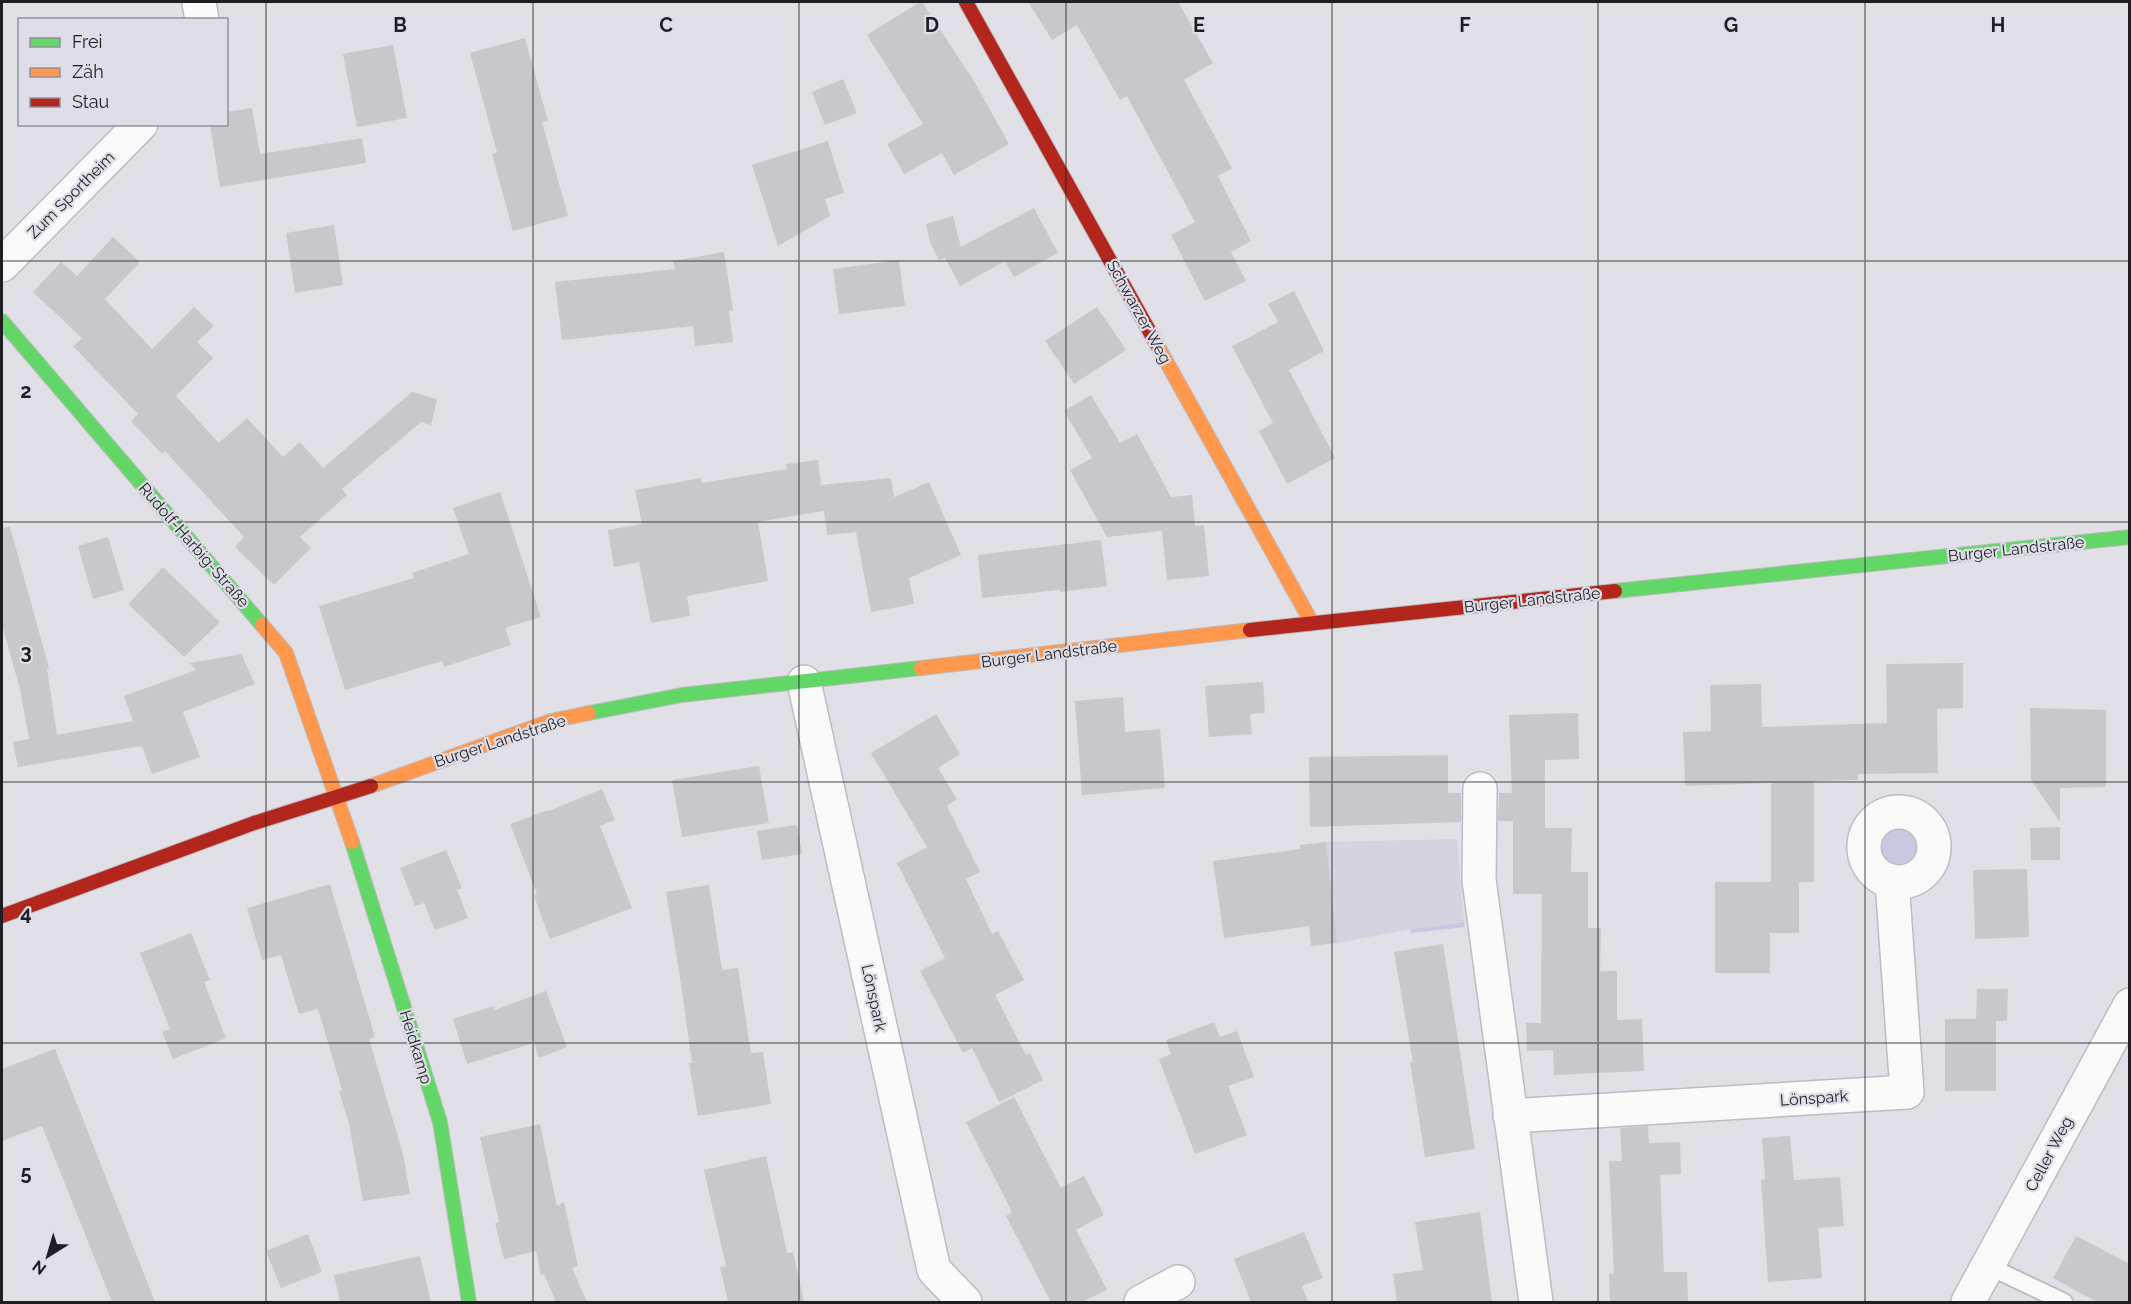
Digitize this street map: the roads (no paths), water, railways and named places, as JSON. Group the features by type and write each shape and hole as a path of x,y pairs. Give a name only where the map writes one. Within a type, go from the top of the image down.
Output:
{"street":[{"path":"199,2 202,18"},
{"name":"Schwarzer Weg","path":"966,2 1312,623"},
{"name":"Zum Sportheim","path":"2,265 139,126"},
{"name":"Rudolf-Harbig-Straße","path":"2,321 286,653 338,798"},
{"name":"Burger Landstraße","path":"2,916 254,823 338,798 551,721 682,694 1312,623 2130,537"},
{"name":"Lönspark","path":"804,682 934,1270 966,1302"},
{"path":"1480,789 1479,880 1536,1302"},
{"name":"Heidkamp","path":"338,798 440,1122 470,1302"},
{"name":"Lönspark","path":"1510,1116 1907,1092 1892,881"},
{"name":"Celler Weg","path":"1968,1302 2130,1005"},
{"path":"1141,1302 1178,1282"}],"lane":[{"path":"1988,1266 2064,1302"}]}
